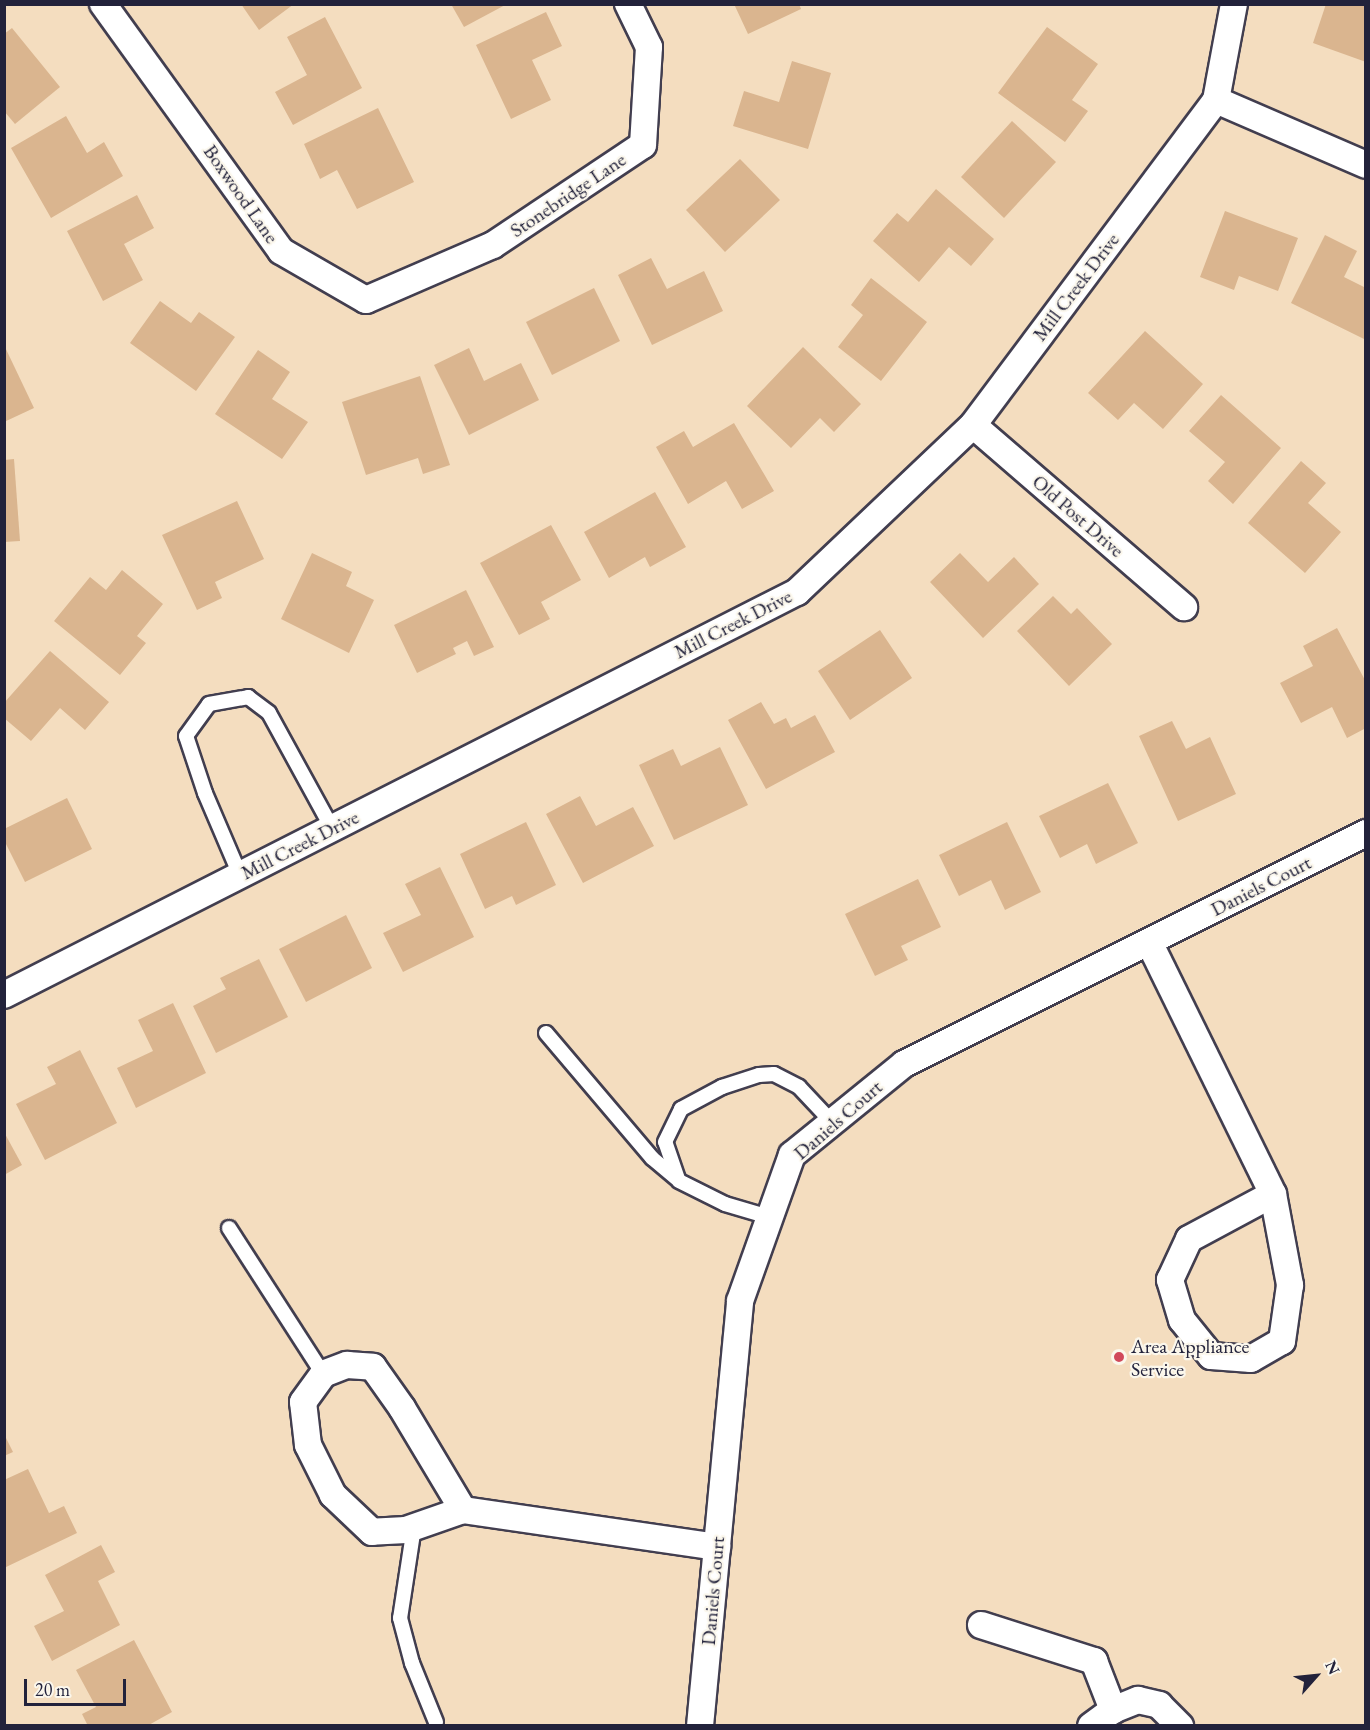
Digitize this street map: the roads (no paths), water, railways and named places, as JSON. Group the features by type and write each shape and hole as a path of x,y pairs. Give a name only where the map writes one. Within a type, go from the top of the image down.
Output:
{"street":[{"name":"Boxwood Lane","path":"104,4 281,251 366,300 493,245"},
{"name":"Stonebridge Lane","path":"493,245 643,145 649,47 628,4"},
{"name":"Mill Creek Drive","path":"4,995 797,592 973,425 1216,100 1234,4"},
{"path":"1216,100 1365,165"},
{"name":"Old Post Drive","path":"973,425 1184,607"},
{"name":"Daniels Court","path":"700,1725 740,1301 792,1155 904,1064 1365,833"},
{"path":"1149,942 1273,1194 1290,1285 1282,1341 1251,1359 1210,1356 1182,1320 1170,1280 1189,1239 1273,1194"},
{"path":"463,1509 402,1408 373,1367 347,1365 323,1374 303,1402 308,1445 333,1495 372,1532 406,1530 463,1509 717,1547"},
{"path":"981,1625 1094,1661 1113,1710"},
{"path":"1091,1725 1113,1710 1138,1700 1159,1705 1180,1725"}],"lane":[{"path":"240,875 205,793 186,736 209,704 248,697 269,712 332,828"},
{"path":"546,1033 652,1158 679,1181 724,1204 769,1218"},
{"path":"679,1181 665,1143 669,1134 681,1109 722,1087 759,1075 774,1074 800,1087 832,1122"},
{"path":"230,1228 323,1374"},
{"path":"414,1527 400,1618 412,1663 436,1722"}],"place":[{"name":"Area Appliance Service","path":"1119,1357"}]}
